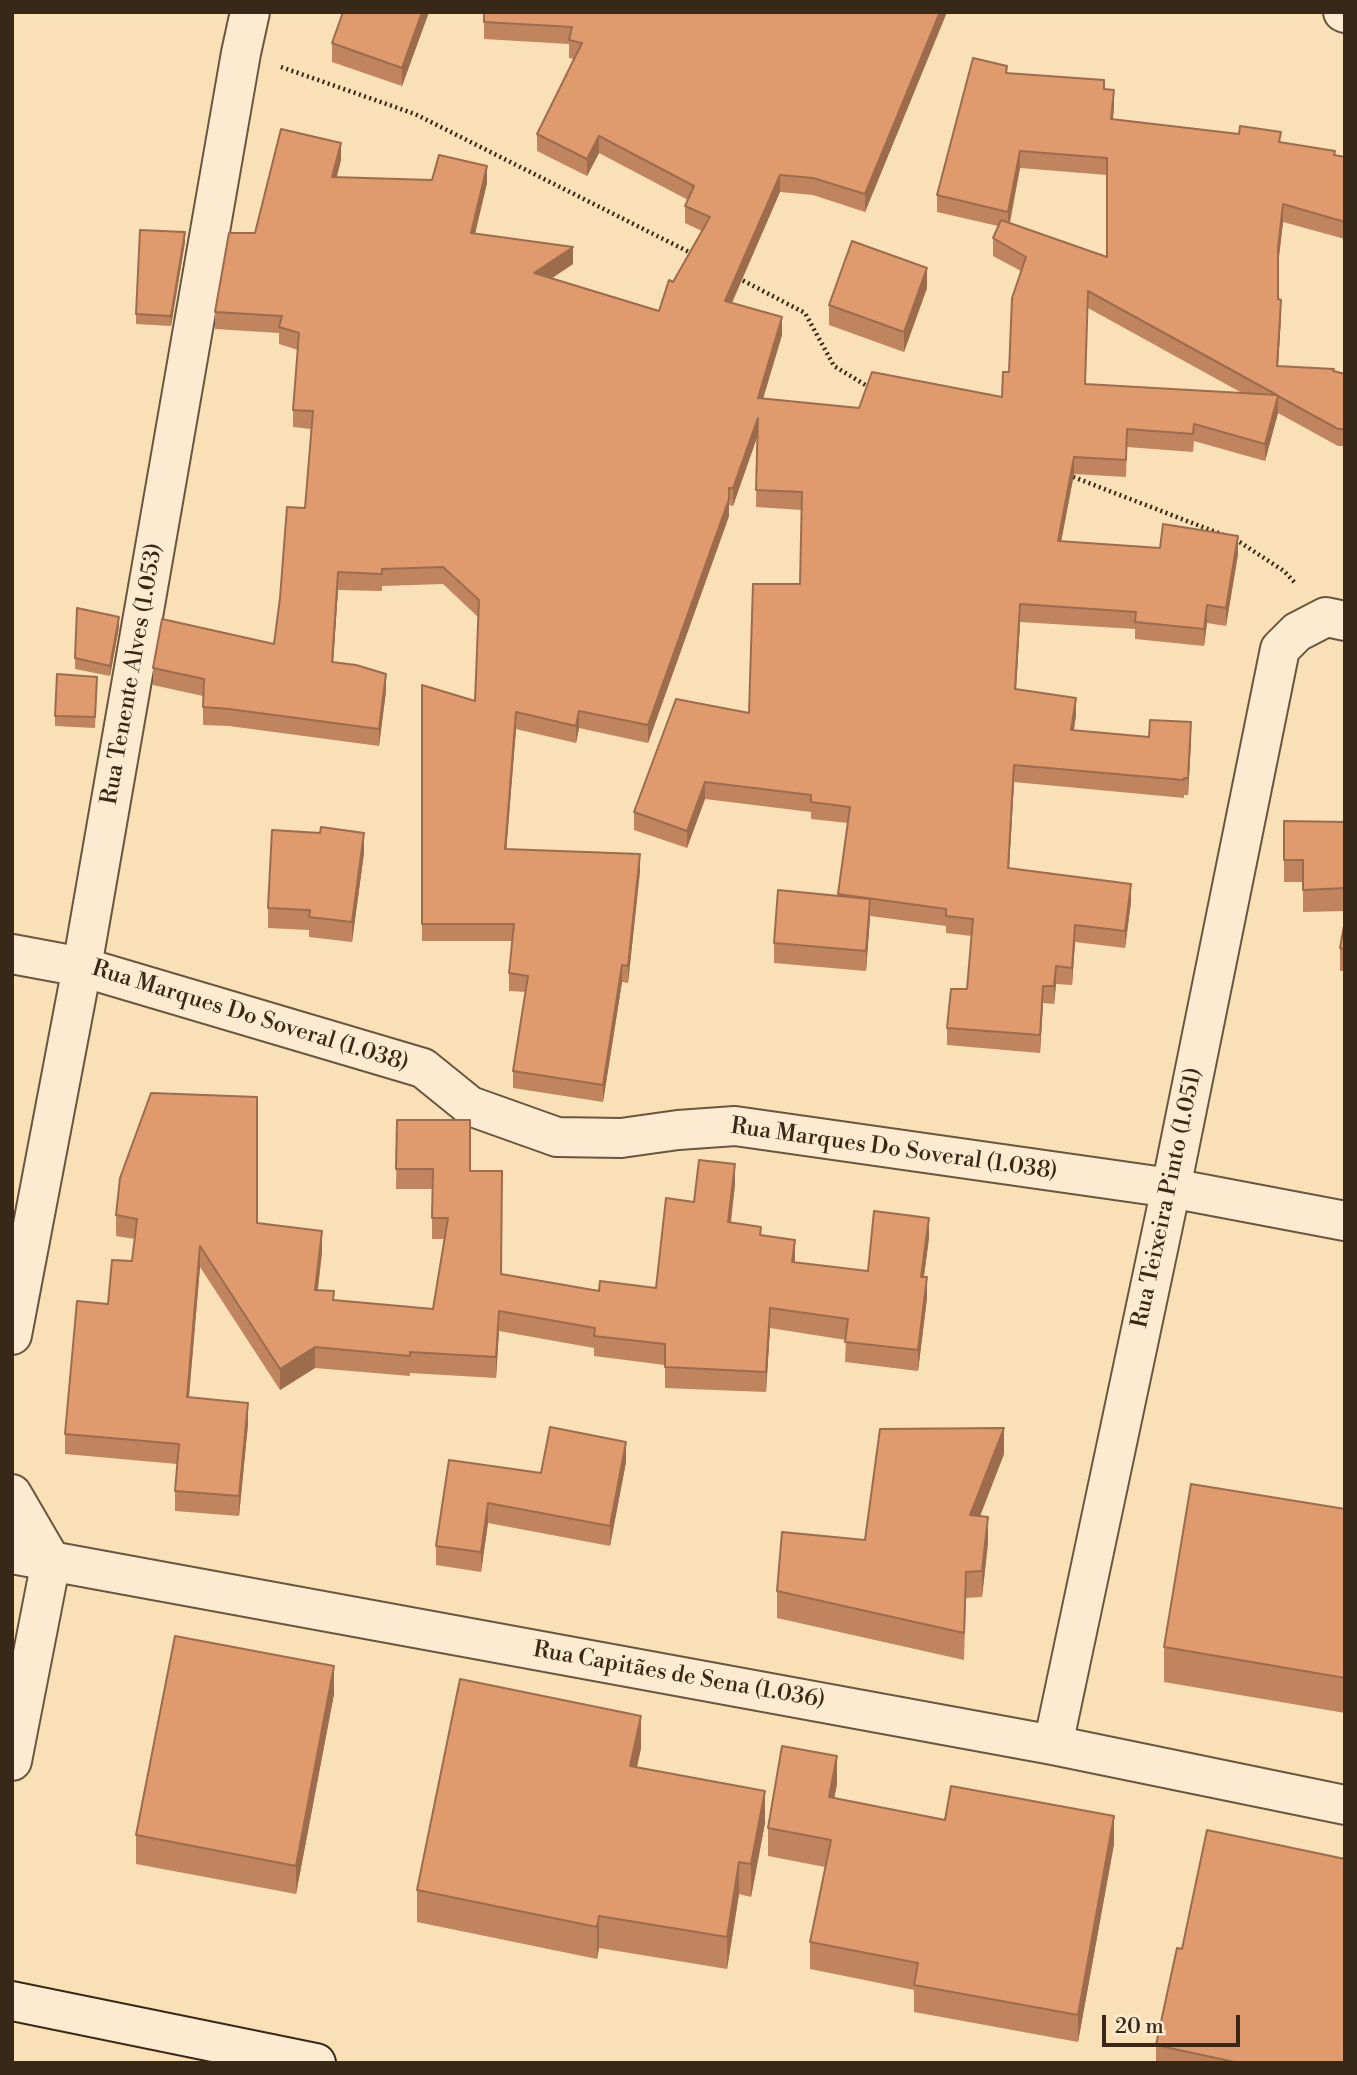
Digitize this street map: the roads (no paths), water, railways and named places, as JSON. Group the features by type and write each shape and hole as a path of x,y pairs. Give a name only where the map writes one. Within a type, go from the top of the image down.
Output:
{"street":[{"name":"Rua Tenente Alves (1.053)","path":"12,1335 82,967 250,12"},
{"name":"Rua Teixeira Pinto (1.051)","path":"1053,1745 1171,1188 1280,649 1297,632 1336,619"},
{"name":"Rua Marques Do Soveral (1.038)","path":"12,954 82,967 423,1068 470,1105 557,1137 621,1139 678,1130 735,1126 1171,1188 1345,1221"},
{"path":"12,1494 51,1561 12,1761"},
{"name":"Rua Capitães de Sena (1.036)","path":"12,1554 1053,1745 1345,1805"},
{"path":"12,2001 316,2063"}]}
